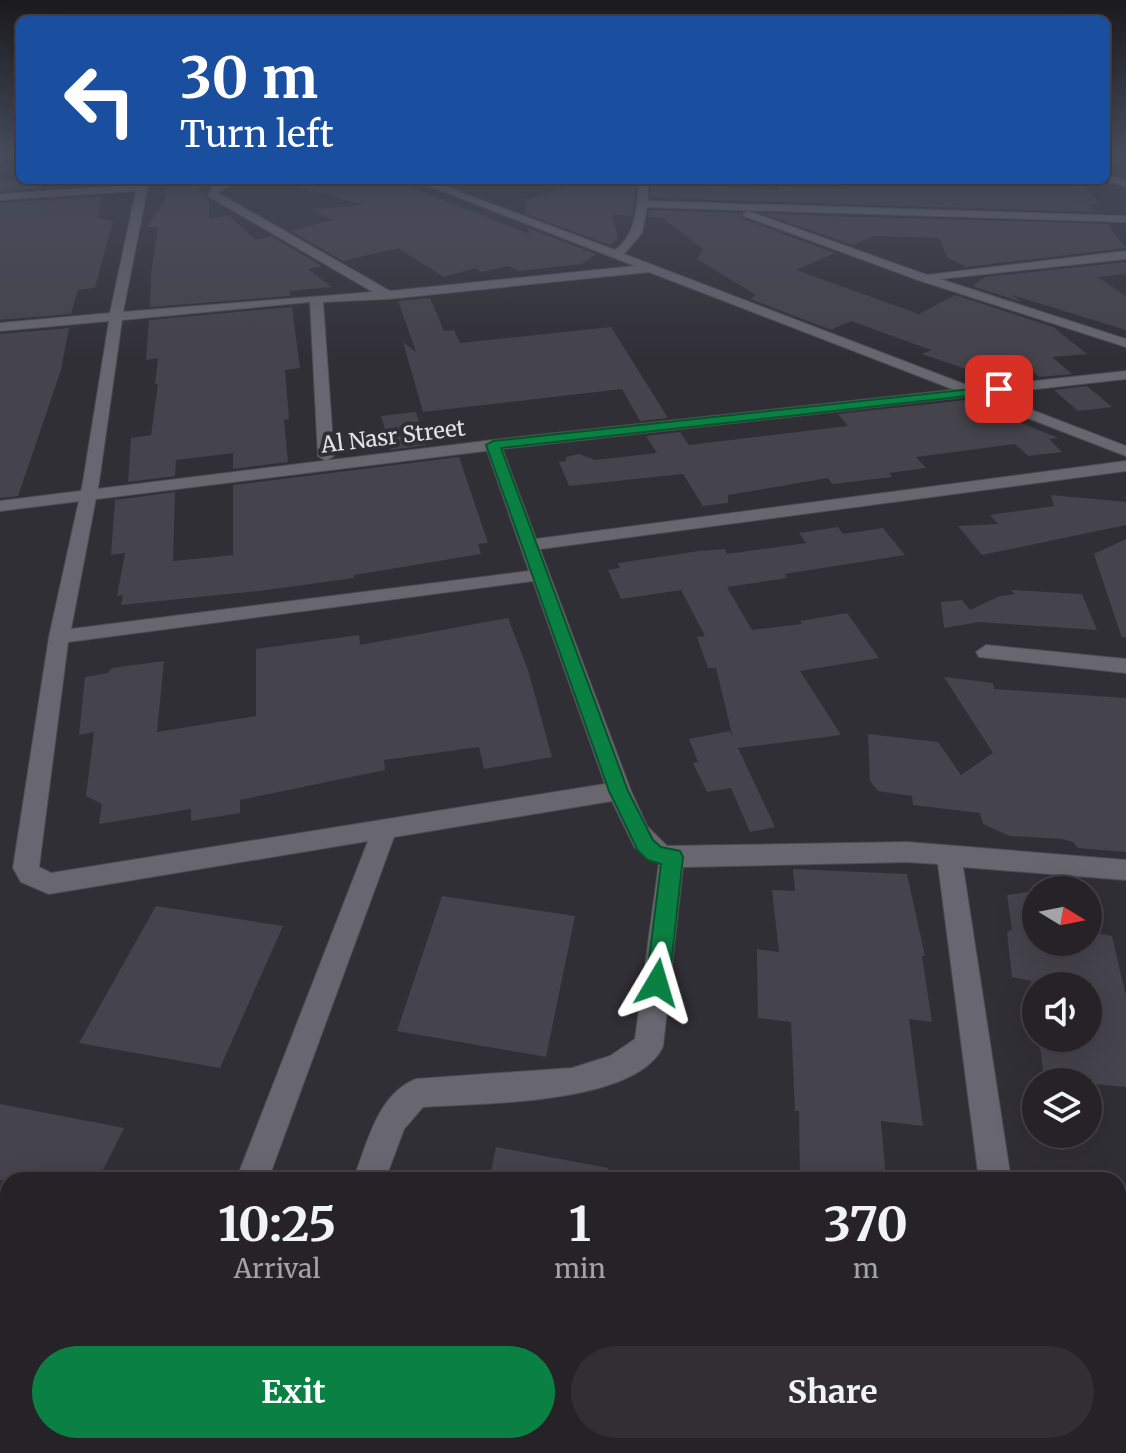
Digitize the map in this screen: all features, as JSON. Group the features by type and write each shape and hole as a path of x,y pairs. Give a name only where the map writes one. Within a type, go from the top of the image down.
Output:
{"street":[{"path":"135,222 116,315 90,490 59,637 26,868 37,880 49,884 619,791"},
{"path":"260,222 388,295"},
{"path":"531,222 947,386 1126,451"},
{"path":"617,254 631,246 638,222"},
{"path":"769,222 922,277 1126,343"},
{"path":"922,277 1126,255"},
{"path":"0,327 316,298 388,295 647,268"},
{"path":"316,298 326,456"},
{"name":"Al Nasr Street","path":"0,506 326,456 1126,365"},
{"name":"Al Nasr Street","path":"0,492 90,490 1126,375"},
{"path":"493,445 619,791 645,846 655,854 672,857 907,852 1126,870"},
{"path":"530,545 1126,466"},
{"path":"59,637 539,575"},
{"path":"986,652 1126,666"},
{"path":"255,1172 385,829"},
{"path":"949,855 994,1172"},
{"path":"372,1172 392,1119 416,1093 572,1082 618,1068 649,1046 672,857"}],"building":[{"path":"0,222 113,222 95,288 78,290 71,314 0,320"},
{"path":"151,222 236,222 256,240 271,236 322,266 308,269 332,287 290,291 290,296 150,307 158,227 147,227"},
{"path":"325,222 498,222 529,234 528,228 596,254 582,264 519,271 508,266 482,272 475,268 444,277 398,248 343,261 291,231"},
{"path":"547,222 614,222 618,239 610,245"},
{"path":"668,222 751,222 835,253 796,270 919,314 955,295 1053,327 1087,354 1052,357 1072,374 1039,377 1024,364 969,370 922,354 931,350 851,321 831,330 750,299 756,295 697,259 703,249"},
{"path":"786,222 1107,224 1126,248 966,267 947,257 939,238 874,236 853,245"},
{"path":"1126,262 1126,274 1097,277 1126,296 1126,330 972,286 985,277"},
{"path":"430,298 444,331 454,330 460,343 611,327 668,418 640,421 622,389 423,412 403,342 416,352 398,301"},
{"path":"292,307 300,368 285,370 289,419 284,420 288,462 233,469 233,453 176,460 175,476 128,482 131,438 151,435 158,384 155,384 158,358 146,360 149,320"},
{"path":"69,328 61,370 18,496 0,498 0,334"},
{"path":"1087,386 1112,407 1078,411 1054,390"},
{"path":"966,400 1058,438 1049,439 1062,452 1028,456 1015,444 916,457 926,468 889,473 892,477 832,484 828,478 728,495 728,503 703,506 683,474 569,486 559,462 579,454 595,460 657,453 646,436 680,432 689,445 848,426 838,414"},
{"path":"416,412 426,445 391,450 381,416"},
{"path":"459,457 488,543 478,544 481,554 354,575 354,578 259,591 121,605 123,595 117,596 125,553 111,555 115,500 175,492 173,561 233,555 233,485"},
{"path":"1051,495 1126,502 1126,525 982,555 958,526 998,524 990,515 1054,506"},
{"path":"838,527 843,534 883,528 905,555 785,574 787,578 727,587 752,630 802,624 800,621 847,613 879,658 800,671 841,735 738,748 775,827 750,832 731,788 707,792 693,763 698,762 689,739 730,731 733,738 716,668 708,668 697,637 705,636 681,590 621,599 608,570 620,568 618,563 699,551 725,549 727,554 806,543 799,533"},
{"path":"1126,539 1126,637 1122,638 1094,554"},
{"path":"1011,590 1082,594 1097,630 979,622 944,628 941,602 962,600 970,610 1000,596 1015,594"},
{"path":"508,618 528,670 552,757 484,769 479,747 384,760 385,770 240,800 240,813 191,821 191,809 99,824 102,804 86,796 94,732 79,735 85,677 108,673 112,668 164,661 157,732 256,716 256,649 359,635 360,645"},
{"path":"944,677 993,683 994,689 1126,698 1126,852 1078,848 1073,842 1062,839 1010,836 983,824 980,813 913,805 912,796 878,791 870,781 868,734 938,742 961,775 993,753"},
{"path":"793,869 907,874 925,956 922,956 932,1022 909,1019 923,1126 881,1121 885,1172 800,1172 799,1111 795,1111 791,1022 758,1018 757,949 779,952 772,890 795,891"},
{"path":"1022,893 1022,956 1102,956 1102,934 1112,936 1126,996 1126,1087 1102,1085 1102,1068 1043,1068 1041,1052 1102,1052 1102,972 1022,972 1022,979 1012,977 1007,933 1012,929 1007,895"},
{"path":"442,896 575,916 546,1057 397,1031"},
{"path":"156,906 283,926 220,1068 79,1043"},
{"path":"0,1104 124,1128 102,1172 0,1172"},
{"path":"496,1147 608,1168 608,1172 491,1172"}],"route":[{"path":"657,983 672,857 655,854 645,846 619,791 493,445 999,389"}]}
